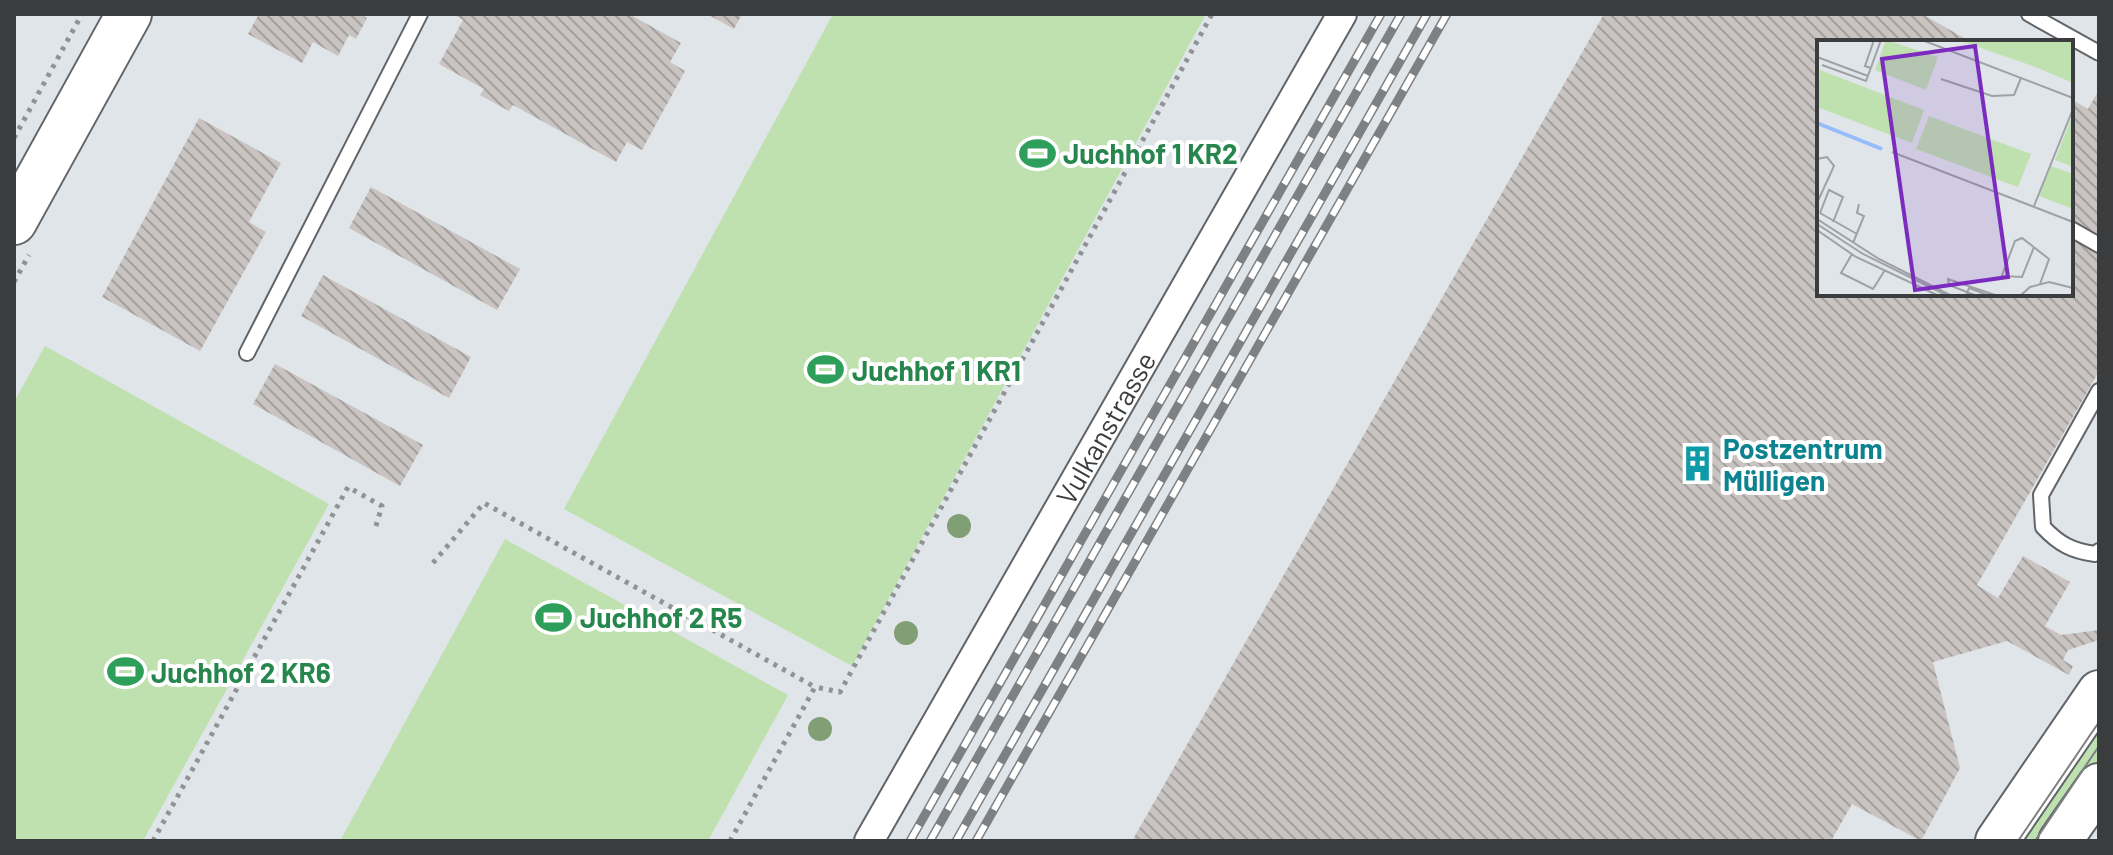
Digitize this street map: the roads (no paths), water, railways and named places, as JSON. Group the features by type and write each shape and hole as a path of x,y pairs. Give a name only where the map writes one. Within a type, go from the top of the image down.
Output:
{"main road":[{"path":"14,222 129,14"},
{"path":"1997,841 2099,692"},
{"path":"2060,841 2099,785"}],"street":[{"name":"Vulkanstrasse","path":"869,841 1342,14"}],"lane":[{"path":"247,353 420,14"},
{"path":"2029,14 2099,53"},
{"path":"2073,230 2099,245"},
{"path":"2099,391 2041,495 2043,527 2057,543 2078,551 2095,554 2099,551"}],"tram line":[{"path":"2018,841 2099,722"},
{"path":"2035,841 2099,746"}],"railway":[{"path":"910,841 1381,14"},
{"path":"930,841 1401,14"},
{"path":"956,841 1427,14"},
{"path":"976,841 1447,14"}],"place":[{"name":"Juchhof 1 KR2","path":"1037,153"},
{"name":"Juchhof 1 KR1","path":"826,370"},
{"name":"Postzentrum Mülligen","path":"1697,464"},
{"name":"Juchhof 2 R5","path":"554,617"},
{"name":"Juchhof 2 KR6","path":"125,672"}]}
